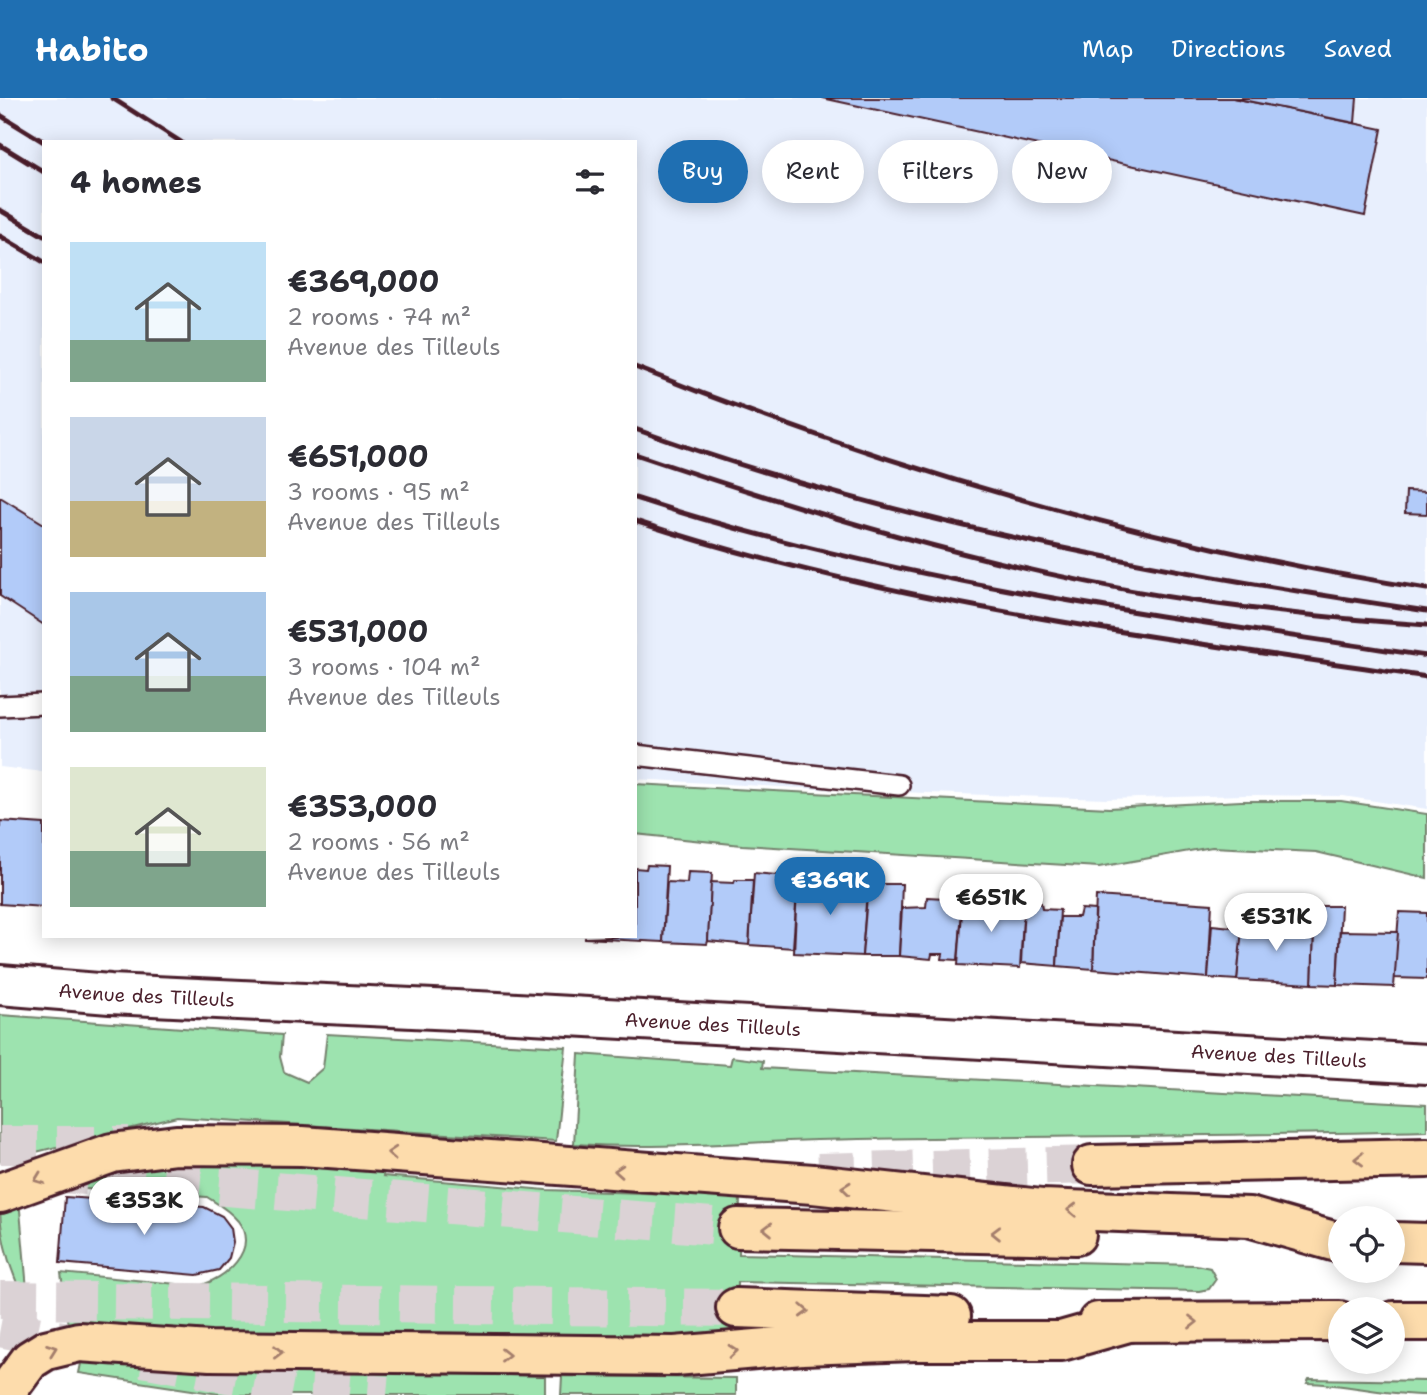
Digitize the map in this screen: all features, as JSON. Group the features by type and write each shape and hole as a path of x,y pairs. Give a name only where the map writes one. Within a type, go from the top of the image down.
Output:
{"highway":[{"path":"0,1193 112,1153 176,1144 302,1146 813,1184 1042,1209 1249,1217 1328,1239"},
{"path":"1092,1166 1427,1158"},
{"path":"738,1228 1328,1241"},
{"path":"1405,1242 1427,1242"},
{"path":"736,1308 1125,1323 1328,1321"},
{"path":"1405,1321 1427,1321"},
{"path":"4,1395 30,1360 46,1350 79,1342 210,1351 675,1356 827,1344 1061,1342 1125,1323"}],"street":[{"name":"Avenue des Tilleuls","path":"0,985 110,994 498,1012 1427,1064"}],"lane":[{"path":"0,706 42,704"},
{"path":"637,755 899,785"}],"shaded area":[{"path":"0,98 1427,98 1427,809 1343,796 1243,795 1107,799 838,790 637,779 637,140 42,140 42,772 0,767"}],"green space":[{"path":"637,784 1109,808 1241,801 1341,801 1427,814 1427,878 1316,852 1212,847 1099,867 742,845 637,834"},
{"path":"0,1015 282,1035 280,1057 284,1072 307,1082 323,1068 327,1034 566,1047 556,1141 177,1117 0,1161"},
{"path":"579,1054 730,1065 732,1057 763,1061 762,1068 1427,1104 1427,1131 860,1139 645,1146 574,1144"},
{"path":"153,1160 384,1167 383,1176 546,1190 740,1196 739,1254 1196,1265 1210,1268 1216,1279 1209,1289 1199,1291 738,1282 737,1336 324,1331 323,1343 68,1326 61,1273 199,1286 219,1277 242,1253 244,1232 238,1221 207,1197 55,1187"},
{"path":"19,1199 29,1312 2,1235 0,1207"},
{"path":"82,1359 154,1366 545,1376 545,1395 225,1395 79,1373"},
{"path":"562,1376 736,1378 736,1395 561,1395"},
{"path":"1309,1379 1427,1381 1427,1395 1307,1383"}],"building":[{"path":"822,98 1233,98 1382,129 1365,216 1112,161 1112,140 1015,140"},
{"path":"1233,98 1357,98 1355,123"},
{"path":"1406,491 1427,492 1427,514 1405,513"},
{"path":"0,497 42,523 42,624 0,596"},
{"path":"0,821 42,824 42,907 0,904"},
{"path":"647,865 667,866 663,942 584,938 637,938 637,868 646,869"},
{"path":"688,872 712,873 707,944 663,942 667,882 687,883"},
{"path":"754,873 798,877 793,948 749,945"},
{"path":"813,874 851,876 851,890 867,890 862,956 794,953 797,887 812,887"},
{"path":"735,880 753,880 749,945 708,941 711,882 734,883"},
{"path":"868,884 902,884 899,956 862,956"},
{"path":"1096,896 1212,904 1208,978 1093,969"},
{"path":"927,897 963,899 958,960 942,959 943,954 932,954 931,959 899,956 902,908 926,907"},
{"path":"963,899 1024,903 1020,968 958,965"},
{"path":"1024,903 1041,903 1042,909 1060,910 1057,966 1021,963"},
{"path":"1319,906 1341,906 1337,985 1312,984 1314,926"},
{"path":"1081,909 1095,910 1093,969 1057,966 1060,917 1079,917"},
{"path":"1399,912 1427,913 1427,979 1394,978"},
{"path":"1242,922 1314,926 1312,984 1237,980"},
{"path":"1212,925 1242,928 1237,980 1208,978"},
{"path":"1340,931 1398,932 1394,987 1337,985"},
{"path":"65,1197 204,1207 222,1216 231,1228 233,1242 229,1258 219,1270 197,1275 60,1263"}],"tunnel":[{"path":"0,1145 129,1145"},
{"path":"818,1172 1092,1165"},
{"path":"49,1173 738,1228"},
{"path":"0,1300 736,1308"},
{"path":"0,1328 87,1345"},
{"path":"143,1358 299,1388 387,1395"}],"railway":[{"path":"112,98 178,140"},
{"path":"0,115 42,141"},
{"path":"0,145 42,171"},
{"path":"0,210 42,235"},
{"path":"0,236 42,261"},
{"path":"637,368 828,439 1025,500 1224,551 1427,589"},
{"path":"637,430 829,491 1026,540 1226,579 1427,611"},
{"path":"637,455 896,536 1096,584 1295,614 1427,625"},
{"path":"637,499 732,527 928,574 1127,611 1427,656"},
{"path":"637,522 732,550 928,597 1127,633 1427,677"}]}
